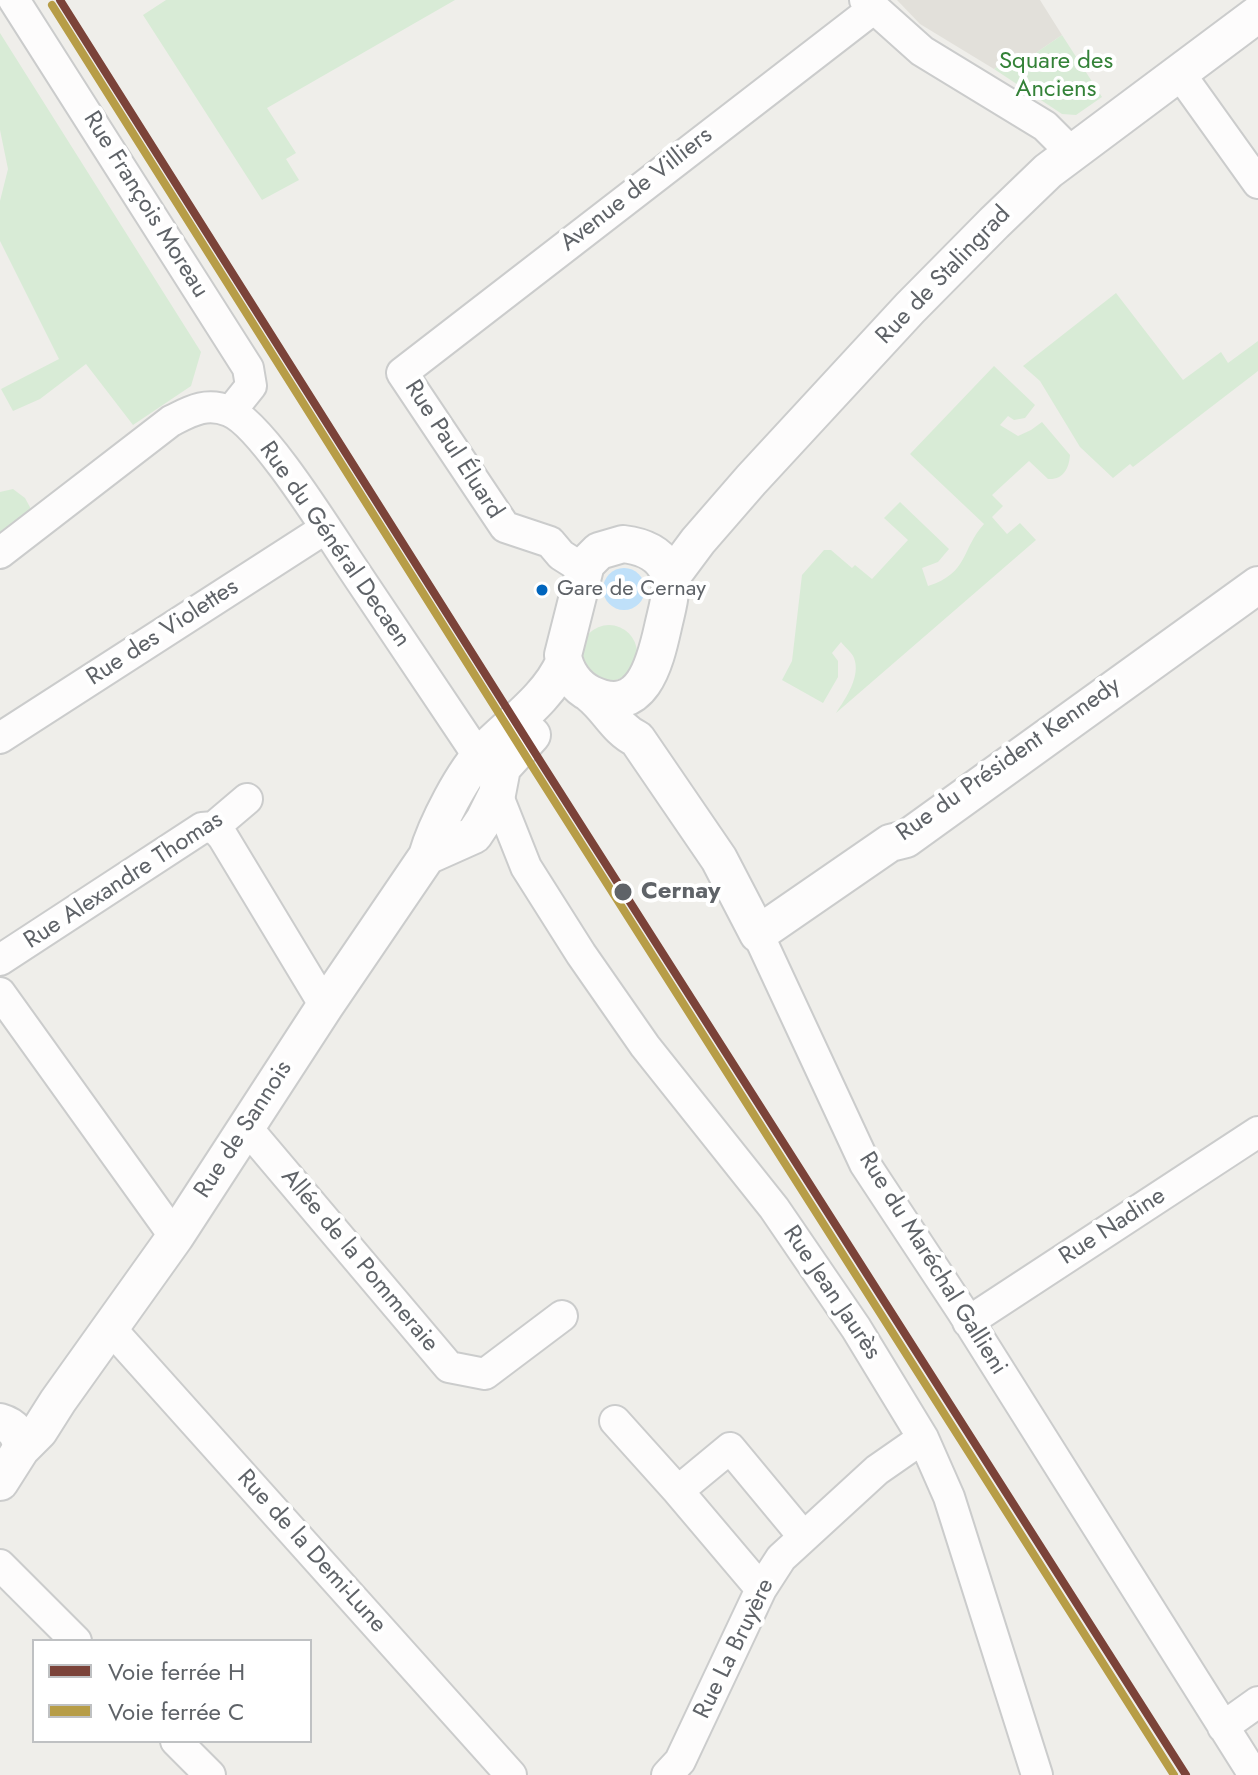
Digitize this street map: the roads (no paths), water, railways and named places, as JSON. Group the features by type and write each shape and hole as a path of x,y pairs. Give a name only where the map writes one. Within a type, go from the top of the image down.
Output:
{"street":[{"name":"Rue François Moreau","path":"14,0 248,368 251,386 231,411"},
{"path":"869,4 922,51 1045,126 1072,153"},
{"name":"Avenue de Villiers","path":"402,373 869,4"},
{"name":"Rue de Stalingrad","path":"669,580 751,480 910,308 1037,181 1258,14"},
{"path":"1180,74 1258,183"},
{"name":"Rue Paul Éluard","path":"402,373 505,527 550,542 563,538 591,560"},
{"path":"0,553 171,421 203,406 231,411"},
{"name":"Rue du Général Decaen","path":"231,411 260,437 326,528 482,788"},
{"name":"Rue des Violettes","path":"0,738 326,528"},
{"path":"637,739 645,682 654,666 670,593 667,569 662,562 642,547 623,544 591,560 564,644 564,662 576,683 588,692 612,699 625,697 645,682"},
{"name":"Rue du Président Kennedy","path":"758,934 890,843 906,839 1258,585"},
{"name":"Rue de Sannois","path":"427,856 474,835 482,788 564,662"},
{"name":"Rue de Sannois","path":"6,1451 13,1423 27,1420 58,1401 175,1237 427,856 435,831 502,768 508,758 568,698 588,692"},
{"name":"Rue du Maréchal Gallieni","path":"588,692 602,704 622,732 637,739 719,859 758,934 865,1164 1254,1775"},
{"name":"Rue Jean Jaurès","path":"482,788 526,867 581,954 645,1046 774,1208 856,1328 923,1438 949,1497 1038,1774"},
{"name":"Rue Alexandre Thomas","path":"0,960 202,828 214,827 247,799"},
{"path":"214,827 325,1006"},
{"path":"0,993 175,1237"},
{"name":"Allée de la Pommeraie","path":"246,1127 449,1367 485,1374 562,1316"},
{"name":"Rue Nadine","path":"968,1322 1258,1132"},
{"name":"Rue de la Demi-Lune","path":"111,1329 511,1775"},
{"path":"615,1421 761,1589"},
{"name":"Rue La Bruyère","path":"667,1775 680,1761 761,1589 781,1558 877,1470 923,1438"},
{"path":"678,1491 730,1448 803,1536"},
{"path":"0,1565 74,1639"},
{"path":"1223,1727 1258,1702"},
{"path":"178,1743 210,1775"}],"water":[{"path":"624,568 639,574 645,589 639,604 624,610 609,604 603,589 609,574"}],"rail line":[{"name":"H","path":"60,0 1186,1775"},
{"name":"C","path":"52,5 1174,1775"}],"place":[{"name":"Gare de Cernay","path":"542,590"},
{"name":"Cernay","path":"623,892"}],"park label":[{"name":"Square des Anciens","path":"1056,76"}]}
